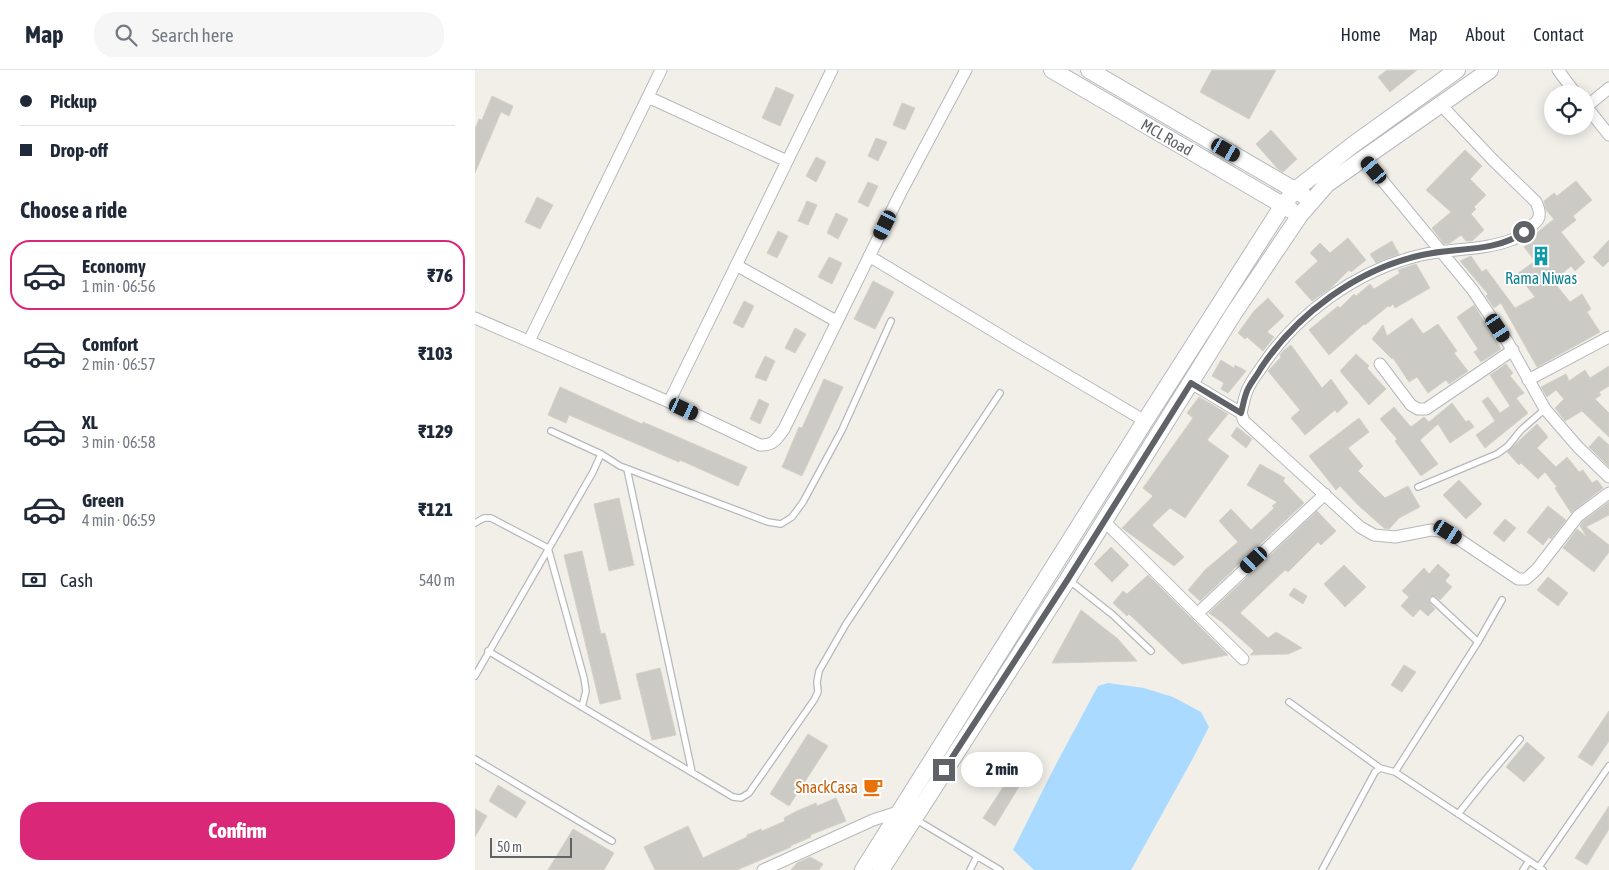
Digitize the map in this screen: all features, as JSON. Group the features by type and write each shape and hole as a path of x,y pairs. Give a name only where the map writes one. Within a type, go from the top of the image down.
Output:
{"main road":[{"name":"MCL Road","path":"1052,70 1300,215"},
{"name":"MCL Road","path":"1089,70 1311,200"},
{"path":"881,870 906,814 1145,421 1283,205 1295,190 1354,144 1457,70"},
{"path":"863,870 906,814 1068,579 1234,313 1311,200 1327,184 1363,157 1490,70"}],"street":[{"path":"529,341 661,70"},
{"path":"669,402 832,70"},
{"path":"475,318 669,402 760,445 767,446 774,443 784,429 836,321 965,70"},
{"path":"1558,70 1569,85"},
{"path":"1594,100 1609,88"},
{"path":"648,97 787,161"},
{"path":"1241,413 1247,389 1272,353 1299,322 1323,301 1395,262 1424,254 1484,247 1513,240 1536,223 1540,210 1536,202 1441,105"},
{"path":"1594,116 1609,135"},
{"path":"1363,157 1440,253 1472,289 1513,350 1545,408 1578,447 1609,477"},
{"path":"869,256 1145,421"},
{"path":"736,265 836,321"},
{"path":"1528,380 1609,337"},
{"path":"1381,364 1411,405 1418,409 1426,409 1513,350"},
{"path":"1191,383 1241,413 1244,420 1360,527 1375,535 1395,537 1431,530 1448,532 1518,579 1526,579 1537,569 1578,516 1609,493"},
{"path":"1197,614 1325,494"},
{"path":"1104,521 1243,659"},
{"path":"763,870 873,820 906,814"}],"lane":[{"path":"551,431 601,454 627,469 768,522 781,524 792,516 803,502 841,430 891,321"},
{"path":"488,651 733,797 741,798 749,793 815,700 818,692 819,671 846,624 1000,393"},
{"path":"1418,487 1497,454 1508,446 1521,430 1545,408"},
{"path":"475,676 593,472 601,454"},
{"path":"627,469 692,772"},
{"path":"475,523 484,518 491,518 548,548 584,678 586,691 582,707"},
{"path":"1068,579 1113,615 1151,651"},
{"path":"1433,600 1478,642"},
{"path":"1395,772 1478,642 1502,600"},
{"path":"1289,702 1380,768 1395,772 1541,869 1609,766"},
{"path":"1459,814 1485,779 1520,739"},
{"path":"475,758 611,841"},
{"path":"1323,870 1375,772 1380,768"},
{"path":"906,814 1000,870"},
{"path":"970,870 977,856"},
{"path":"1523,870 1529,861"}],"water":[{"path":"1108,683 1144,688 1173,697 1201,712 1209,727 1131,870 1034,870 1013,850 1098,686"}],"building":[{"path":"1212,70 1276,70 1249,119 1200,92"},
{"path":"1387,70 1417,70 1390,92 1378,77"},
{"path":"776,87 794,95 780,126 762,118"},
{"path":"492,96 513,106 509,116 501,112 475,173 475,129 479,119 482,120"},
{"path":"902,103 915,108 905,130 893,125"},
{"path":"1271,130 1297,159 1283,172 1278,169 1256,144"},
{"path":"876,138 887,142 878,161 868,156"},
{"path":"1465,150 1482,166 1470,179 1486,195 1474,207 1476,209 1471,214 1484,230 1472,241 1466,241 1461,235 1450,243 1444,244 1432,228 1451,212 1426,190"},
{"path":"816,157 826,162 816,182 806,176"},
{"path":"1576,181 1592,200 1573,216 1576,220 1561,232 1585,262 1575,271 1571,266 1553,281 1570,302 1582,294 1591,309 1587,312 1600,332 1537,367 1501,303 1494,308 1486,296 1488,294 1460,261 1471,256 1482,272 1486,269 1515,308 1535,297 1517,274 1535,261 1524,247 1529,243 1528,240 1554,219 1546,210 1544,201 1554,193 1557,196"},
{"path":"868,182 878,186 868,207 858,202"},
{"path":"537,197 553,205 540,229 525,222"},
{"path":"807,201 817,205 808,225 798,221"},
{"path":"836,213 848,219 838,239 827,233"},
{"path":"778,231 788,236 777,258 767,253"},
{"path":"1348,238 1366,260 1351,272 1349,270 1331,288 1312,301 1295,282 1318,261 1310,253 1320,243 1330,253"},
{"path":"1609,240 1609,261 1603,267 1593,257"},
{"path":"1392,241 1399,254 1376,263 1370,254"},
{"path":"829,257 842,263 832,284 818,277"},
{"path":"1416,264 1430,288 1395,308 1393,304 1390,307 1388,306 1329,355 1309,330 1338,306 1340,308 1354,294 1356,296 1370,284 1374,289 1400,273 1398,270"},
{"path":"873,281 894,292 875,329 854,319"},
{"path":"1268,298 1284,316 1267,332 1274,337 1263,351 1247,337 1245,339 1238,333 1254,311"},
{"path":"744,301 754,306 743,328 733,323"},
{"path":"1474,305 1501,349 1481,362 1474,352 1478,349 1457,317"},
{"path":"1412,318 1423,334 1438,324 1457,351 1454,353 1468,371 1449,384 1446,380 1428,393 1417,377 1409,382 1393,358 1372,339 1383,325 1387,336"},
{"path":"795,328 806,334 795,353 785,348"},
{"path":"1291,345 1322,388 1331,379 1348,403 1337,413 1335,410 1305,435 1291,418 1300,410 1268,371 1281,357 1280,355 1283,351"},
{"path":"1356,354 1369,366 1367,368 1386,389 1369,405 1340,371"},
{"path":"765,356 775,361 766,381 755,377"},
{"path":"1221,360 1234,368 1235,365 1246,371 1228,393 1221,389 1224,383 1212,376"},
{"path":"1506,364 1513,373 1510,376 1524,393 1516,398 1528,413 1485,448 1476,435 1495,421 1482,401 1488,397 1500,413 1510,406 1490,375"},
{"path":"1609,366 1609,386 1599,392 1601,395 1595,399 1609,413 1609,437 1582,411 1565,421 1555,408 1564,399 1556,390 1547,397 1541,387 1566,374 1569,381 1585,370 1590,378"},
{"path":"824,379 843,387 802,476 782,467 799,427 802,428"},
{"path":"560,387 642,424 643,422 747,467 738,486 680,460 679,462 569,415 566,423 548,415"},
{"path":"1199,397 1228,414 1207,440 1229,456 1185,518 1170,508 1152,525 1184,557 1174,566 1122,528 1153,496 1143,488 1193,418 1187,413"},
{"path":"759,399 769,404 760,424 750,419"},
{"path":"1452,403 1466,422 1469,420 1474,427 1450,443 1438,424 1420,440 1438,464 1421,476 1395,441 1397,439 1380,419 1394,407 1411,427 1424,417 1429,422"},
{"path":"1359,418 1369,432 1348,448 1363,466 1358,471 1385,498 1408,486 1420,507 1399,518 1389,529 1384,528 1340,486 1336,490 1309,456"},
{"path":"1537,424 1548,437 1537,448 1556,467 1567,457 1579,472 1583,470 1592,483 1597,480 1603,488 1571,513 1555,488 1557,487 1545,472 1538,479 1521,463 1519,465 1507,452"},
{"path":"1237,427 1252,439 1246,448 1231,436"},
{"path":"1599,436 1609,445 1609,467 1589,447"},
{"path":"1260,464 1285,478 1283,481 1304,503 1200,601 1188,590 1205,570 1238,542 1219,521 1231,509 1251,530 1274,508 1272,506 1277,502 1247,485"},
{"path":"1459,480 1482,504 1466,519 1443,495"},
{"path":"619,498 634,565 609,571 594,504"},
{"path":"1609,502 1609,515 1586,527 1609,545 1609,552 1594,572 1563,548 1577,529 1587,537 1580,526 1583,521"},
{"path":"1548,506 1566,520 1551,539 1549,537 1543,545 1527,532"},
{"path":"1317,511 1336,531 1321,545 1318,542 1288,572 1285,570 1240,613 1268,638 1276,632 1302,648 1288,654 1250,655 1254,651 1209,613"},
{"path":"1505,519 1516,528 1504,542 1493,533"},
{"path":"1111,547 1129,565 1112,582 1094,564"},
{"path":"582,551 601,634 605,633 621,699 600,704 564,555"},
{"path":"1438,564 1450,575 1445,581 1452,587 1440,600 1435,596 1429,597 1429,602 1435,609 1428,616 1420,609 1413,617 1401,606 1409,597 1402,591 1424,568 1429,574"},
{"path":"1344,565 1366,587 1345,607 1324,584"},
{"path":"1148,575 1228,655 1182,664 1129,614 1127,616 1113,603 1123,591 1127,594"},
{"path":"1548,577 1568,593 1558,606 1537,590"},
{"path":"1294,588 1307,596 1303,604 1289,595"},
{"path":"1081,610 1118,639 1137,661 1052,663"},
{"path":"1404,665 1416,672 1402,692 1391,685"},
{"path":"660,668 676,735 652,740 636,674"},
{"path":"1609,711 1609,741 1592,766 1578,757"},
{"path":"808,734 828,746 789,806 770,794"},
{"path":"1527,742 1545,758 1524,782 1506,767"},
{"path":"1004,762 1011,766 1003,778 997,773"},
{"path":"1009,778 1020,785 995,826 983,818"},
{"path":"498,785 526,802 516,818 489,801"},
{"path":"836,798 846,821 810,835 811,837 791,847 737,870 655,870 644,847 688,826 703,858 747,837 747,835 785,821 784,818 797,811 816,803 817,806"},
{"path":"1609,806 1609,829 1587,865 1575,858"},
{"path":"475,809 487,816 475,837"},
{"path":"573,829 614,853 604,870 548,870"},
{"path":"810,857 823,864 819,870 791,870 797,863"}],"place":[{"name":"Rama Niwas","path":"1541,256"},
{"name":"SnackCasa","path":"873,787"}],"route":[{"path":"944,770 1068,579 1191,383 1241,413 1247,389 1272,353 1299,322 1323,301 1395,262 1424,254 1484,247 1513,240 1524,232"}]}
